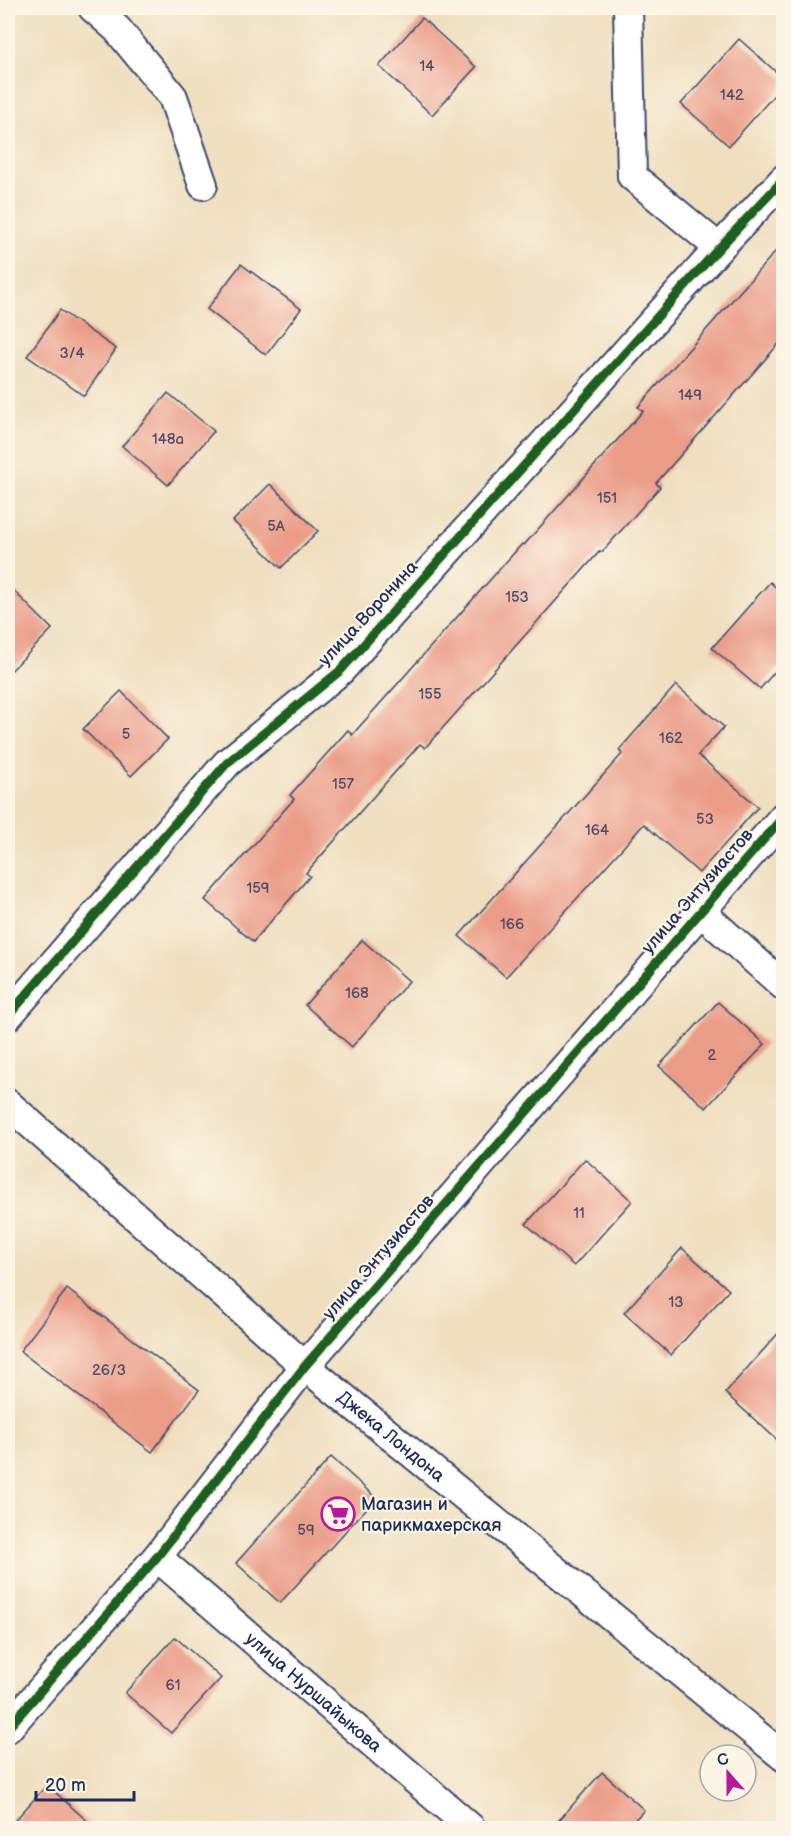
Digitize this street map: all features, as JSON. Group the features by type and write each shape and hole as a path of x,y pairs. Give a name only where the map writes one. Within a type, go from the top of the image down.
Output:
{"street":[{"path":"93,8 117,29 173,97 203,185"},
{"path":"628,8 632,176 719,248"},
{"name":"улица Воронина","path":"8,1016 227,763 341,670 783,179"},
{"name":"улица Энтузиастов","path":"8,1728 157,1557 305,1366 783,816"},
{"path":"701,912 783,986"},
{"name":"Джека Лондона","path":"8,1104 305,1366 783,1757"},
{"name":"улица Нуршайыкова","path":"157,1557 471,1828"}],"building":[{"path":"422,18 476,67 432,115 379,66"},
{"path":"739,39 783,78 783,85 729,146 681,104"},
{"path":"783,243 783,339 656,483 660,487 602,552 600,551 425,748 420,744 306,873 310,876 253,942 205,900 294,799 290,795 348,730 352,735 643,411 638,407"},
{"path":"241,264 301,309 266,355 207,309"},
{"path":"60,310 116,349 84,396 27,356"},
{"path":"168,393 214,431 168,485 122,446"},
{"path":"270,484 318,531 281,568 233,521"},
{"path":"770,582 783,594 783,662 760,689 712,648"},
{"path":"8,585 52,629 8,674"},
{"path":"676,685 724,727 698,755 758,807 699,873 644,824 506,977 459,936 622,754 619,750"},
{"path":"121,691 168,739 131,776 83,729"},
{"path":"362,940 409,981 352,1047 305,1005"},
{"path":"718,1002 765,1044 706,1108 659,1066"},
{"path":"585,1159 632,1201 574,1266 526,1224"},
{"path":"682,1248 729,1290 671,1355 624,1313"},
{"path":"67,1289 199,1390 152,1452 20,1351"},
{"path":"783,1328 783,1445 725,1393"},
{"path":"331,1457 376,1498 280,1603 236,1563"},
{"path":"175,1637 221,1678 171,1733 125,1693"},
{"path":"602,1772 644,1810 627,1828 552,1828"},
{"path":"47,1785 95,1828 8,1828"}],"cycle path":[{"path":"8,1016 227,763 341,670 719,248 784,179"},
{"path":"8,1728 157,1557 305,1366 784,816"}],"place":[{"name":"Магазин и парикмахерская","path":"338,1514"}]}
